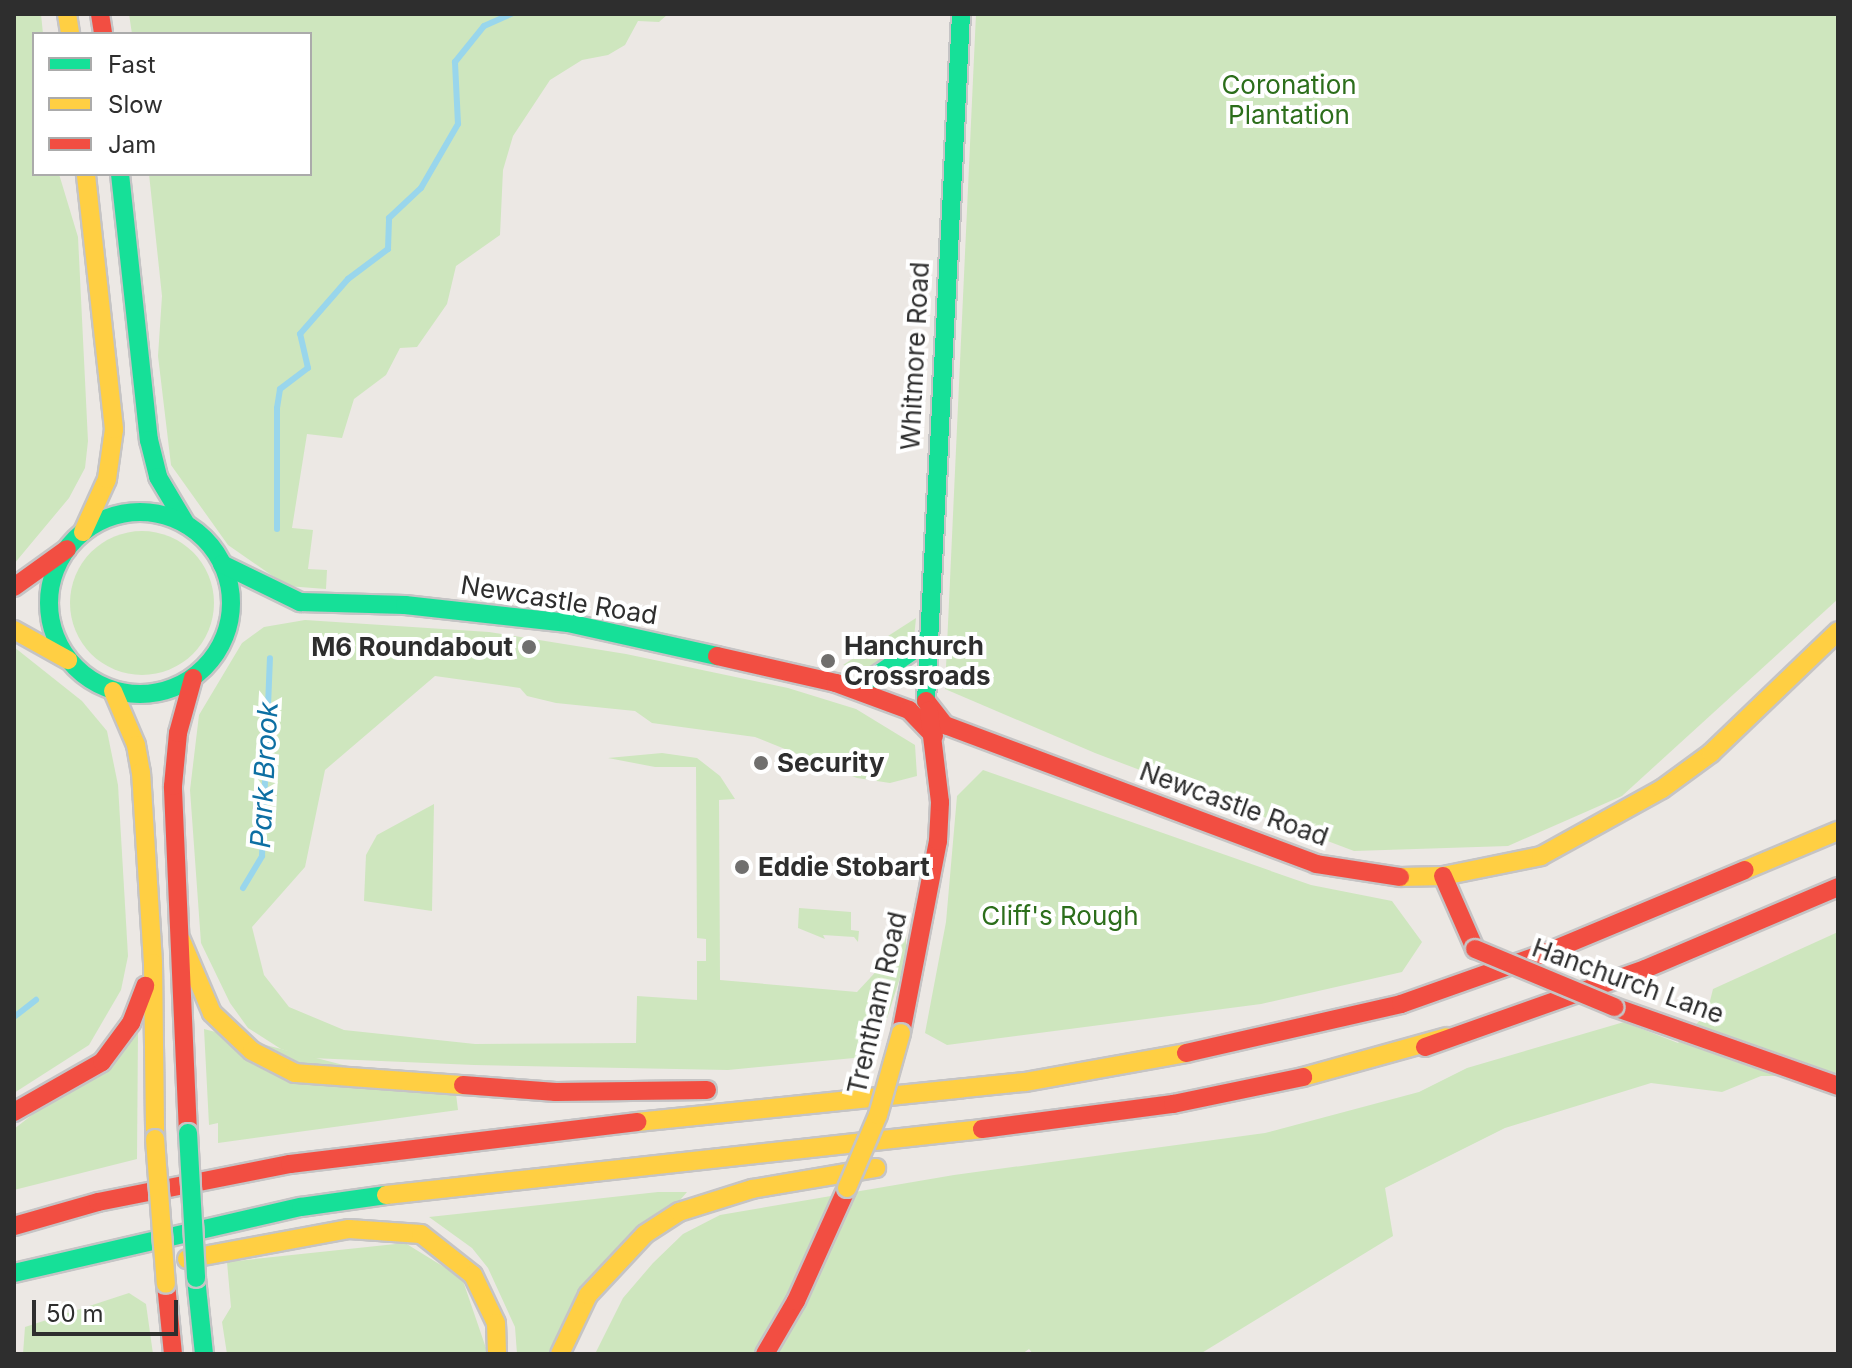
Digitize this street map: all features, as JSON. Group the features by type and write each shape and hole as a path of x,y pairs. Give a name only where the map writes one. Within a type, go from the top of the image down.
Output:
{"main road":[{"name":"Whitmore Road","path":"926,701 961,14"},
{"path":"14,587 67,549 83,532 107,479 114,429 86,176"},
{"path":"120,176 149,440 158,477 186,524 207,541 222,564 232,601 225,638"},
{"path":"83,532 133,512 186,524"},
{"path":"67,549 52,580 49,613 68,660"},
{"name":"Newcastle Road","path":"222,564 300,602"},
{"name":"Newcastle Road","path":"276,610 300,602 418,606 568,623 806,678 836,697 1018,769 1059,765"},
{"path":"204,1354 180,1031 181,940 173,786 178,733 193,678 225,638 254,620"},
{"path":"14,630 68,660 88,679 113,691 154,694 193,678"},
{"name":"Newcastle Road","path":"806,678 840,671 870,680 926,701 945,725 1059,765 1316,864 1404,878 1443,876 1541,856 1662,789 1711,753 1838,631"},
{"path":"870,680 927,641"},
{"path":"113,691 136,745 141,772 153,963 155,1139 173,1354"},
{"name":"Trentham Road","path":"765,1354 796,1301 878,1115 901,1033 938,841 934,736 926,701"},
{"path":"14,1226 98,1202 290,1164 531,1133 1025,1082 1270,1038 1401,1004 1548,952 1838,831"},
{"name":"Hanchurch Lane","path":"1443,876 1475,949 1614,1007 1838,1086"},
{"path":"1002,1147 1236,1108 1339,1081 1447,1037 1645,969 1838,887"},
{"path":"181,940 212,1013 252,1051 295,1073 556,1092 721,1089"},
{"path":"14,1112 102,1062 131,1023 153,963"},
{"path":"14,1273 330,1203 859,1145 1173,1104 1311,1075 1447,1037"},
{"path":"1052,1057 1270,1038"},
{"path":"863,1077 910,1071"},
{"path":"560,1354 588,1295 616,1262 679,1212 752,1189 892,1165"},
{"path":"145,1267 349,1229 421,1234 473,1275 496,1323 497,1354"}],"green space":[{"path":"14,14 41,14 43,32 32,32 32,176 60,176 78,237 88,441 85,468 69,498 14,564"},
{"path":"129,14 668,14 659,22 638,21 625,45 608,55 582,60 550,80 513,136 503,170 500,235 456,266 447,304 417,347 400,348 386,375 354,399 342,438 307,434 292,528 313,530 308,569 327,570 326,589 287,586 228,545 171,465 158,356 162,296 149,176 312,176 312,32 132,32"},
{"name":"Coronation Plantation","path":"976,14 1838,14 1838,599 1622,796 1508,846 1354,851 1095,753 945,689"},
{"path":"142,531 170,536 193,552 209,575 214,603 209,631 193,654 170,670 142,675 114,670 91,654 75,631 70,603 75,575 91,552 114,536"},
{"path":"916,618 914,638 874,670 843,665"},
{"path":"305,620 489,632 626,654 788,688 856,709 915,745 917,776 890,783 857,778 755,737 652,723 635,711 556,703 527,696 520,688 435,676 325,770 305,867 252,927 264,975 289,1007 344,1030 475,1044 636,1043 637,996 697,1000 697,961 706,961 706,939 697,938 696,767 655,767 608,758 662,753 697,758 720,776 735,799 719,800 720,980 857,992 883,964 906,915 906,959 875,1056 728,1070 311,1058 281,1049 248,1028 230,1003 201,943 190,790 199,715 242,643 264,627"},
{"path":"14,647 82,701 107,731 118,785 128,956 121,990 89,1045 14,1093"},
{"name":"Cliff's Rough","path":"983,770 1311,885 1392,901 1422,942 1402,972 1261,1004 947,1045 925,1033 946,922 957,796"},
{"path":"434,804 432,911 364,901 366,855 377,835"},
{"path":"799,908 851,912 851,930 859,931 858,942 854,937 823,935 825,939 798,928"},
{"path":"1838,932 1838,1082 1819,1076 1761,1076 1722,1092 1651,1083 1505,1128 1385,1188 1393,1236 1200,1354 1033,1354 1029,1349 1022,1354 595,1354 623,1298 653,1263 683,1234 720,1215 954,1175 1265,1133 1419,1092 1467,1068 1624,1022 1678,1043 1707,1013 1713,989"},
{"path":"204,1029 456,1094 458,1110 218,1143 218,1123 209,1125"},
{"path":"138,1032 137,1159 14,1190 14,1129"},
{"path":"658,1192 687,1192 547,1354 517,1354 515,1327 488,1268 472,1248 429,1217"},
{"path":"405,1243 462,1278 488,1354 227,1354 222,1322 231,1307 227,1262"},
{"path":"129,1293 146,1304 153,1354 23,1354 25,1327"}],"waterway":[{"name":"Park Brook","path":"277,529 277,408 280,389 308,368 300,334 348,279 388,249 389,218 421,188 458,124 455,62 484,26 511,14"},
{"name":"Park Brook","path":"243,888 262,856 270,658"},
{"name":"Park Brook","path":"14,1017 36,1000"}],"traffic: fast":[{"path":"926,701 961,14"},
{"path":"120,176 149,440 158,477 186,524"},
{"path":"140,512 175,519 191,527 204,539 216,552 224,568 231,603 224,638 216,654 204,667 191,679 175,687 140,694 105,687 89,679 76,667 64,654 56,638 49,603 56,568 64,552 76,539 89,527 105,519 140,512"},
{"path":"222,564 300,602 405,605 568,623 717,656"},
{"path":"870,680 927,641"},
{"path":"188,1133 196,1278"},
{"path":"14,1273 301,1207 386,1195"},
{"path":"196,1278 204,1354"}],"traffic: slow":[{"path":"67,14 70,32"},
{"path":"83,532 107,479 114,429 86,176"},
{"path":"14,630 68,660"},
{"path":"1400,877 1443,876 1541,856 1662,789 1711,753 1838,631"},
{"path":"113,691 136,745 141,772 153,963 155,1139"},
{"path":"1745,870 1838,831"},
{"path":"181,940 212,1013 252,1051 295,1073 463,1085"},
{"path":"847,1188 878,1115 901,1033"},
{"path":"1303,1077 1447,1037"},
{"path":"637,1122 1025,1082 1186,1053"},
{"path":"386,1195 982,1129"},
{"path":"155,1139 166,1284"},
{"path":"560,1354 588,1295 645,1234 679,1212 752,1189 876,1168"},
{"path":"187,1259 349,1229 421,1234 473,1275 496,1323 497,1354"}],"traffic: jam":[{"path":"100,14 103,32"},
{"path":"14,587 67,549"},
{"path":"717,656 836,683 909,710 934,736"},
{"path":"188,1133 173,786 178,733 193,678"},
{"path":"926,701 945,725 1316,864 1400,877"},
{"path":"901,1033 938,841 940,802 929,711"},
{"path":"1186,1053 1401,1004 1548,952 1745,870"},
{"path":"1443,876 1475,949"},
{"path":"1425,1047 1645,969 1838,887"},
{"path":"1475,949 1614,1007"},
{"path":"14,1112 102,1062 131,1023 145,986"},
{"path":"1614,1007 1838,1086"},
{"path":"982,1129 1173,1104 1303,1077"},
{"path":"463,1085 556,1092 707,1090"},
{"path":"14,1226 98,1202 290,1164 637,1122"},
{"path":"765,1354 796,1301 847,1188"},
{"path":"166,1284 173,1354"}],"place":[{"name":"M6 Roundabout","path":"529,647"},
{"name":"Hanchurch Crossroads","path":"828,661"},
{"name":"Security","path":"761,763"},
{"name":"Eddie Stobart","path":"742,867"}]}
